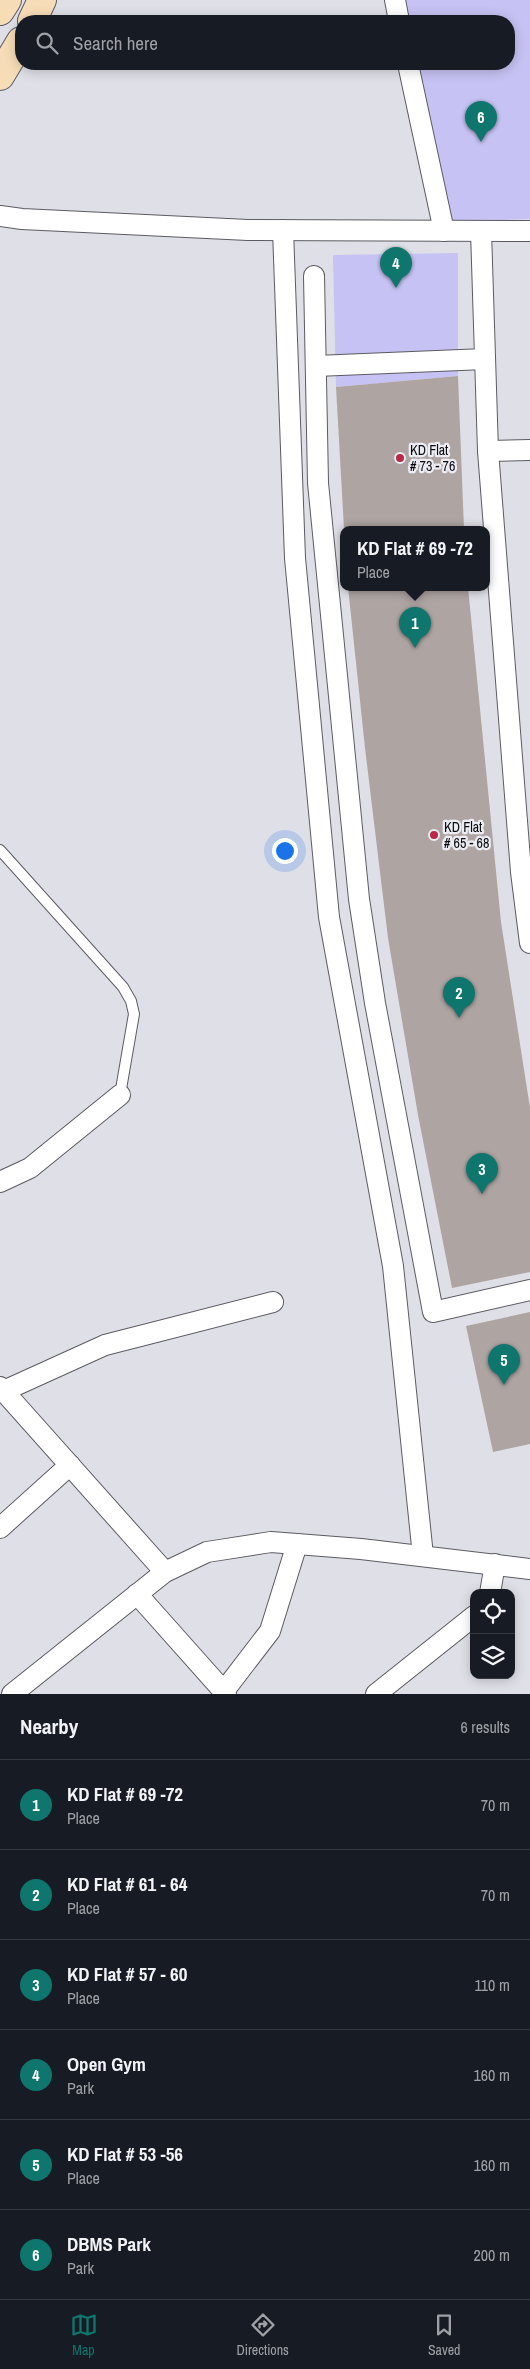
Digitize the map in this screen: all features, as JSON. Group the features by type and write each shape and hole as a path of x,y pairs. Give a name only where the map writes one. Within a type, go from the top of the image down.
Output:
{"main road":[{"path":"0,11 7,0"},
{"path":"35,15 42,0"},
{"path":"0,76 15,50"}],"street":[{"path":"394,0 398,15"},
{"path":"409,70 444,231"},
{"path":"0,216 22,219 283,230 530,231"},
{"path":"283,230 295,558 329,917 393,1266 423,1556"},
{"path":"481,231 488,451 521,872 530,943"},
{"path":"314,276 318,483 359,899 375,1003 433,1312 530,1290"},
{"path":"316,366 485,359"},
{"path":"488,451 530,450"},
{"path":"0,1182 30,1168 120,1095"},
{"path":"165,1572 70,1465 5,1399 8,1389 105,1345 273,1302"},
{"path":"0,1528 70,1465"},
{"path":"12,1694 165,1572 207,1552 271,1542 423,1556 530,1569"},
{"path":"137,1594 225,1692 270,1631 297,1544"},
{"path":"491,1589 495,1564"},
{"path":"376,1694 470,1619"}],"lane":[{"path":"0,850 123,987 131,1000 134,1014 120,1095"}],"shaded area":[{"path":"400,0 530,0 530,219 449,222 415,70 515,70 515,15 404,15"},
{"path":"458,253 458,376 336,387 333,255"}],"building":[{"name":"KD Flat # 73 - 76","path":"458,376 464,526 344,526 336,387"},
{"path":"348,591 468,591 501,922 530,1108 530,1272 452,1288 418,1115 388,938"},
{"path":"530,1312 530,1444 493,1452 466,1326"}],"place":[{"name":"DBMS Park","path":"481,142"},
{"name":"Open Gym","path":"396,288"},
{"name":"KD Flat # 73 - 76","path":"400,458"},
{"name":"KD Flat # 69 -72","path":"415,648"},
{"name":"KD Flat # 65 - 68","path":"434,835"},
{"name":"KD Flat # 61 - 64","path":"459,1018"},
{"name":"KD Flat # 57 - 60","path":"482,1194"},
{"name":"KD Flat # 53 -56","path":"504,1385"}]}
